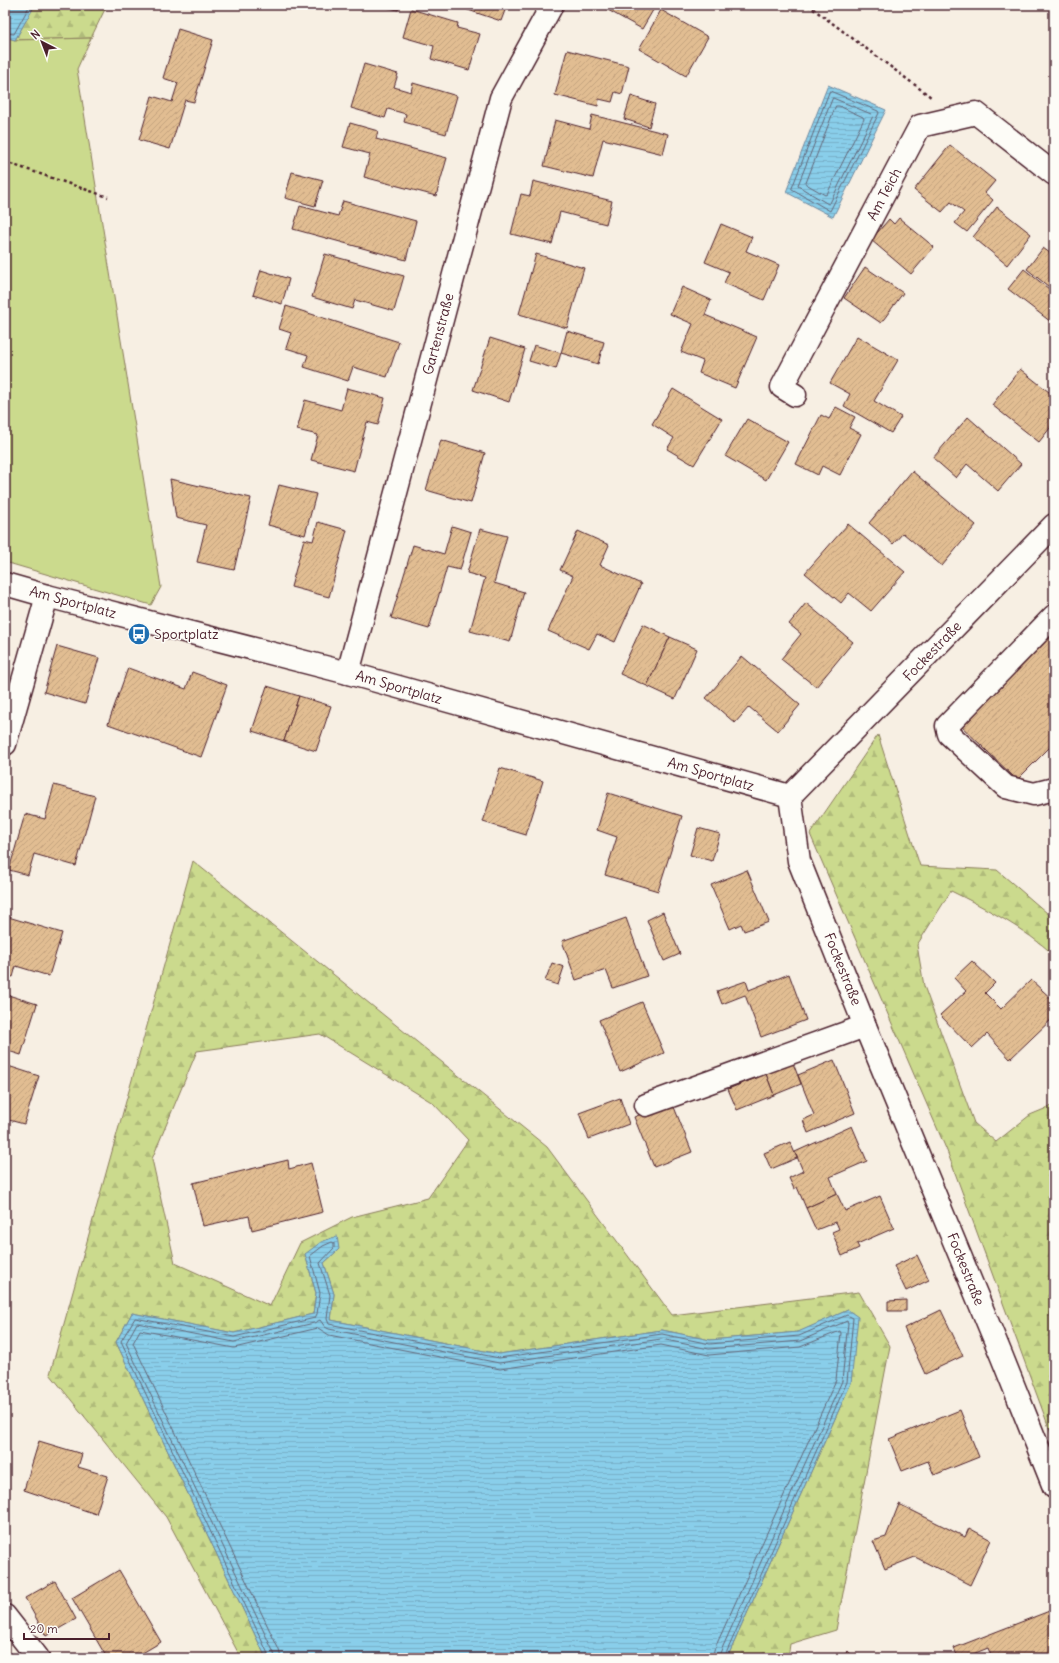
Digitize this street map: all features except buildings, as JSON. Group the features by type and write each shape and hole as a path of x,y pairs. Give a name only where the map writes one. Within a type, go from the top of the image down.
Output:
{"street":[{"name":"Gartenstraße","path":"348,673 500,98 552,5"},
{"name":"Am Teich","path":"795,395 782,387 920,126 976,113 1054,174"},
{"name":"Fockestraße","path":"1054,525 790,796 799,861 1054,1487"},
{"name":"Am Sportplatz","path":"5,584 348,673 790,796"},
{"path":"5,744 47,596"},
{"path":"1054,616 947,726 949,734 1006,787 1034,794 1054,789"},
{"path":"646,1105 865,1026"},
{"path":"5,1616 38,1658"}],"path":[{"path":"808,5 957,117"},
{"path":"5,162 108,197"}],"green space":[{"path":"35,5 107,5 91,38 15,40"},
{"path":"5,37 15,40 91,38 77,69 161,587 151,605 5,562"},
{"path":"878,735 920,866 997,870 1054,919 1054,955 1031,936 951,891 917,945 924,986 974,1123 996,1142 1030,1115 1054,1105 1054,1434 1052,1436 947,1151 810,834"},
{"path":"193,861 547,1147 672,1315 859,1292 890,1346 836,1630 790,1644 788,1658 727,1658 851,1383 848,1310 799,1332 710,1340 662,1330 499,1354 331,1320 334,1294 324,1263 339,1249 305,1254 316,1293 313,1314 234,1333 132,1313 116,1342 266,1658 241,1658 166,1517 50,1374","holes":["320,1034 433,1103 468,1140 428,1198 352,1217 300,1243 270,1306 175,1263 152,1159 197,1051"]}],"water":[{"path":"5,5 35,5 15,40 5,37"},
{"path":"828,85 886,110 833,217 786,192"},
{"path":"337,1236 339,1249 324,1263 334,1294 331,1320 499,1354 662,1330 710,1340 798,1332 848,1310 858,1317 851,1383 727,1658 266,1658 116,1342 132,1313 234,1333 313,1314 316,1293 305,1254 321,1242"}],"place":[{"name":"Sportplatz","path":"139,634"}]}
